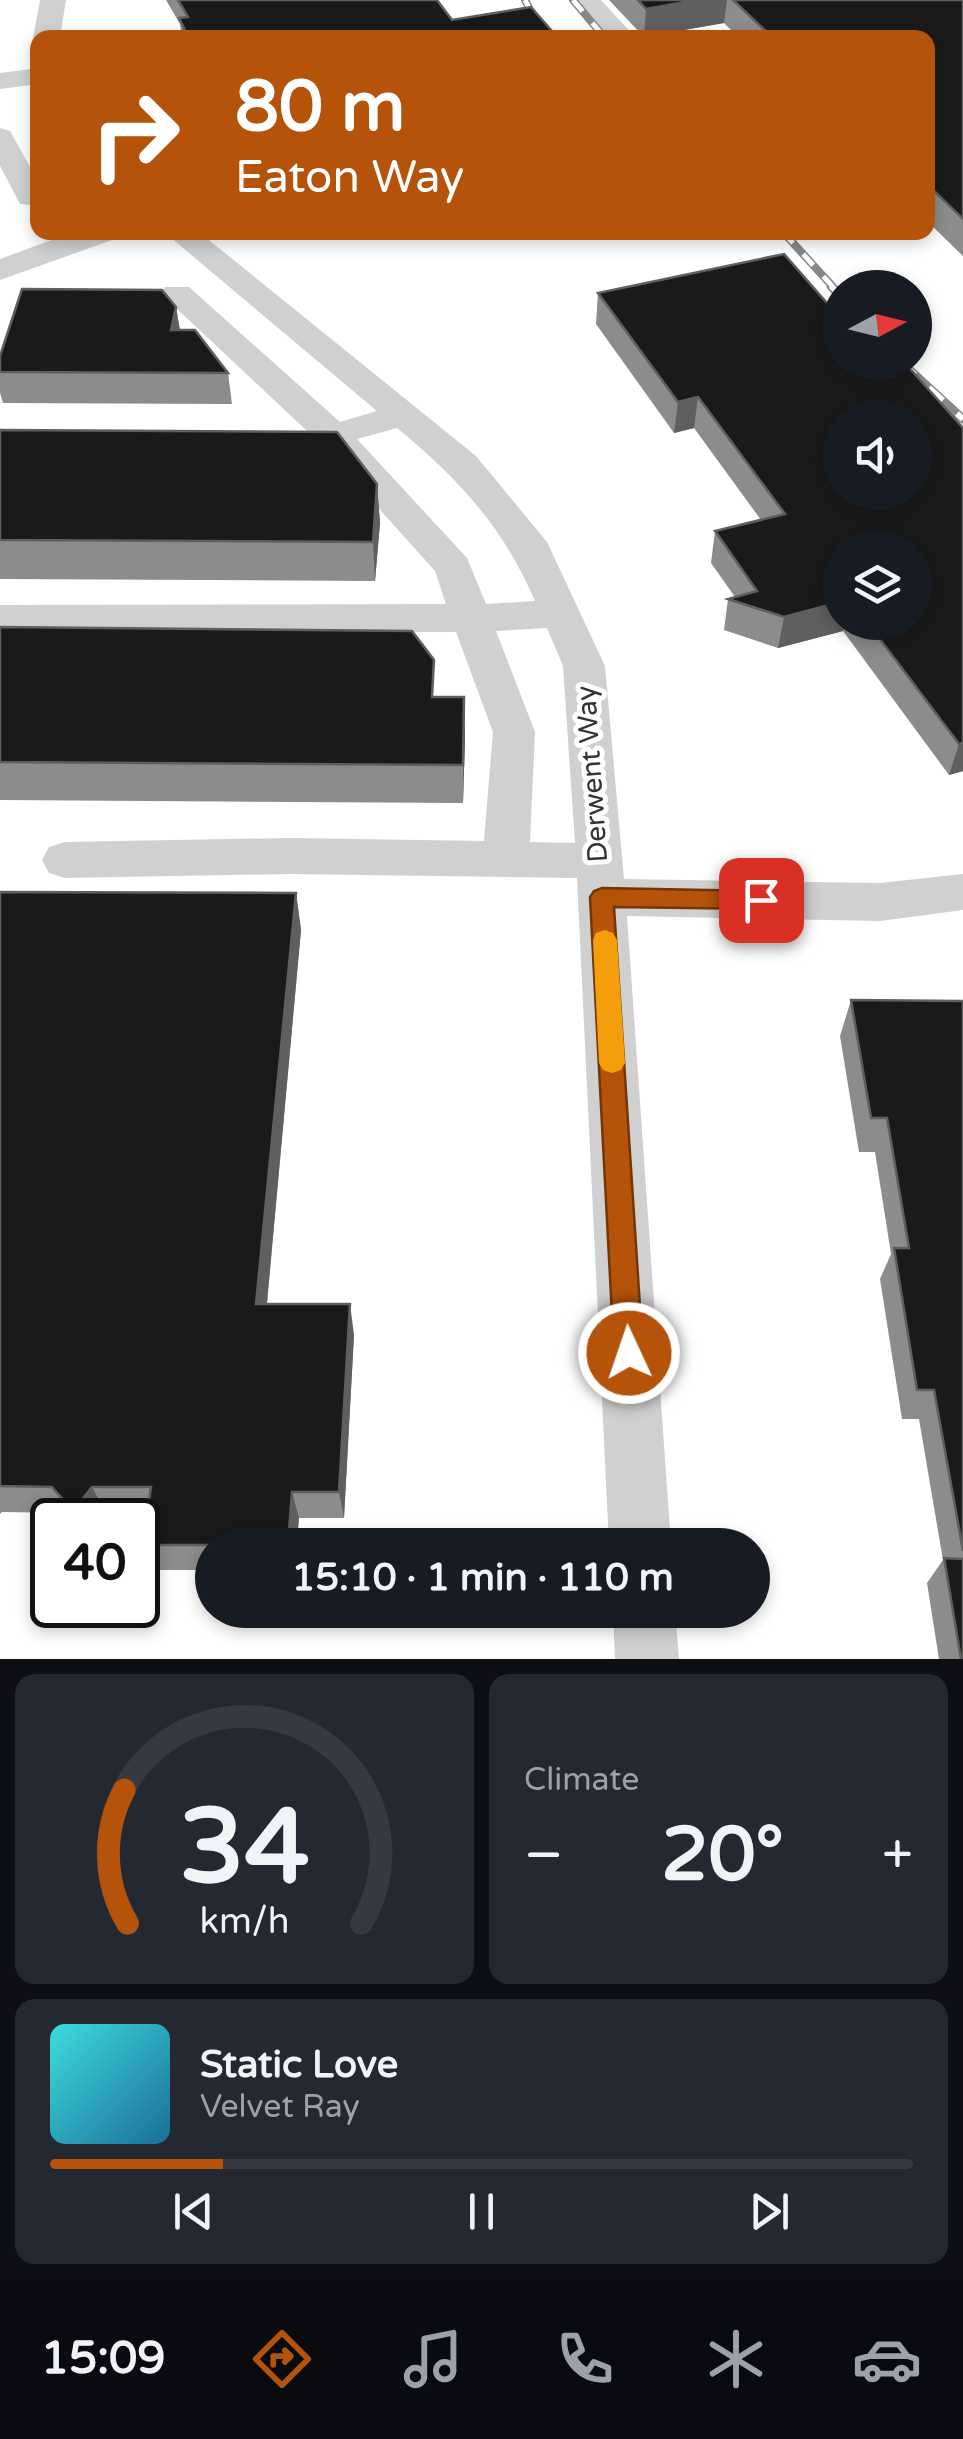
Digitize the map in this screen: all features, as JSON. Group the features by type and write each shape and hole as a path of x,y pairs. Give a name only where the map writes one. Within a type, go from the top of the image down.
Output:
{"street":[{"path":"47,30 53,0"},
{"path":"586,0 615,30"},
{"path":"0,81 30,77"},
{"path":"0,137 30,196"},
{"path":"0,270 82,240"},
{"name":"Derwent Way","path":"189,240 464,464 532,551 584,666 639,1528"},
{"path":"178,294 332,435 453,567 514,732 506,858"},
{"path":"276,435 332,435 404,415"},
{"path":"0,618 471,618 560,614"},
{"path":"65,860 198,856 506,858 600,879 880,902 963,892"},
{"path":"645,1628 646,1659"}],"building":[{"path":"178,0 437,0 452,20 531,7 551,30 185,30 179,18 188,17"},
{"path":"638,0 697,0 646,9"},
{"path":"733,0 963,0 963,219 935,192 935,30 765,30"},
{"path":"784,254 822,297 822,380 920,380 963,428 963,743 959,744 881,640 932,640 932,530 822,530 822,607 784,617 728,599 757,591 715,531 785,514 698,397 678,402 598,293"},
{"path":"22,289 162,290 176,307 171,330 195,330 228,373 0,372 0,356"},
{"path":"0,430 337,432 377,484 373,542 0,540"},
{"path":"0,627 412,631 434,660 432,697 464,697 463,765 0,762"},
{"path":"0,892 296,893 256,1304 350,1304 339,1492 292,1492 289,1528 195,1528 195,1545 160,1545 160,1498 149,1498 151,1487 92,1487 83,1498 62,1498 52,1487 0,1486"},
{"path":"851,1000 963,1001 963,1551 934,1390 917,1390 894,1248 909,1248 887,1118 871,1118"},
{"path":"944,1558 963,1559 963,1659 961,1659"}],"railway":[{"path":"525,0 540,30"},
{"path":"573,0 598,30"},
{"path":"790,240 822,275"},
{"path":"921,380 963,419"}],"slow traffic":[{"path":"605,940 612,1063"}],"route":[{"path":"629,1353 602,897 761,900"}]}
